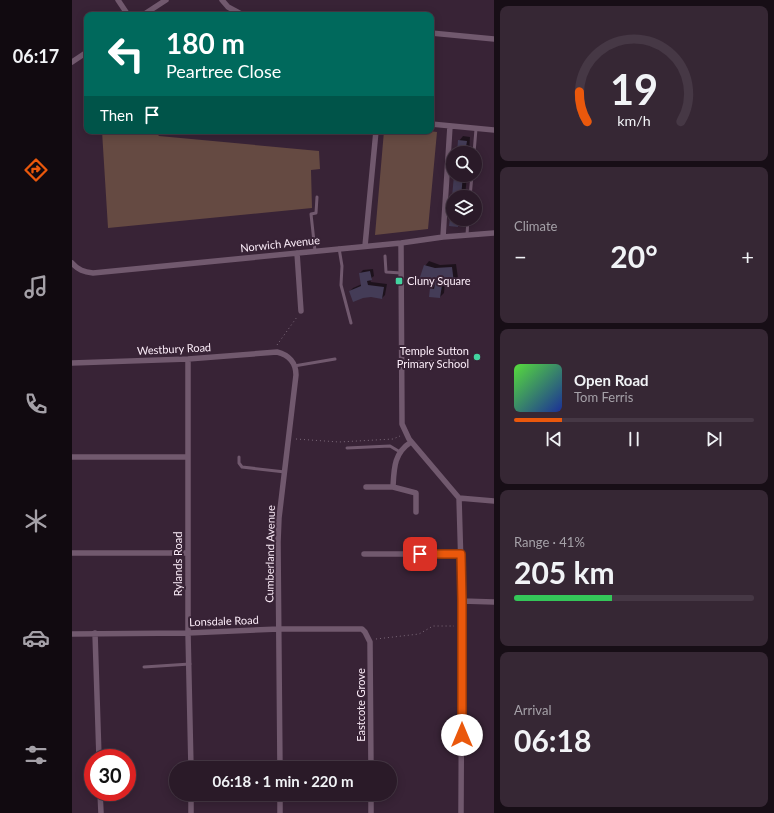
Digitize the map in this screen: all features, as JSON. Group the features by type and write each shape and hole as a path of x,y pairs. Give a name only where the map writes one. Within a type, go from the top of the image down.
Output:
{"street":[{"path":"118,0 126,12"},
{"path":"148,12 166,0"},
{"path":"222,0 228,7 237,12"},
{"path":"434,33 494,39"},
{"path":"72,62 84,54"},
{"path":"434,124 494,130"},
{"path":"442,237 450,126"},
{"path":"365,246 376,134"},
{"name":"Norwich Avenue","path":"72,263 81,271 94,273 401,243 494,232"},
{"path":"401,243 402,424 411,442 459,498 462,601 461,813"},
{"path":"297,252 301,311"},
{"path":"274,352 287,356 291,359 294,366"},
{"name":"Westbury Road","path":"72,363 188,359 274,352"},
{"name":"Rylands Road","path":"188,359 188,632 190,664 191,761"},
{"name":"Cumberland Avenue","path":"280,761 278,536 296,375 294,366"},
{"path":"393,486 395,463 400,452 411,442"},
{"path":"72,458 187,457"},
{"path":"366,487 393,486 417,494 416,512"},
{"path":"459,498 494,501"},
{"path":"72,553 188,553"},
{"path":"364,554 461,554"},
{"path":"462,601 494,602"},
{"name":"Lonsdale Road","path":"72,634 279,629 362,629 370,640"},
{"path":"95,633 100,749"},
{"name":"Eastcote Grove","path":"370,640 371,761"},
{"path":"100,801 101,813"},
{"path":"191,801 191,813"},
{"path":"280,801 280,813"},
{"path":"371,801 371,813"}],"lane":[{"path":"475,146 476,128"},
{"path":"315,251 311,214 316,213 317,197"},
{"path":"467,235 468,226"},
{"path":"339,248 342,266 341,285 351,323"},
{"path":"385,256 386,272 401,273"},
{"path":"294,366 335,359"},
{"path":"402,362 454,361"},
{"path":"347,448 390,446 400,452"},
{"path":"239,457 240,465 242,467 284,472"},
{"path":"144,667 190,664"}],"path":[{"path":"274,352 301,311"},
{"path":"288,439 340,442 393,439 406,434"},
{"path":"370,640 419,634 433,626 462,626"}],"shaded area":[{"path":"434,132 437,132 428,229 375,235 384,134 434,134"},
{"path":"102,134 157,134 159,136 319,151 320,169 311,170 312,208 108,228"}],"building":[{"path":"458,140 467,141 466,146 458,146"},
{"path":"453,182 462,182 462,190 453,190"},
{"path":"424,265 435,268 452,267 454,283 442,285 440,298 429,297 430,288 434,289 435,284 419,280"},
{"path":"370,271 372,280 367,281 368,285 384,287 382,299 371,297 353,302 349,291 361,286 359,273"}],"place":[{"name":"Cluny Square","path":"399,281"},
{"name":"Temple Sutton Primary School","path":"477,357"}],"route":[{"path":"420,554 461,554 462,735"}]}
